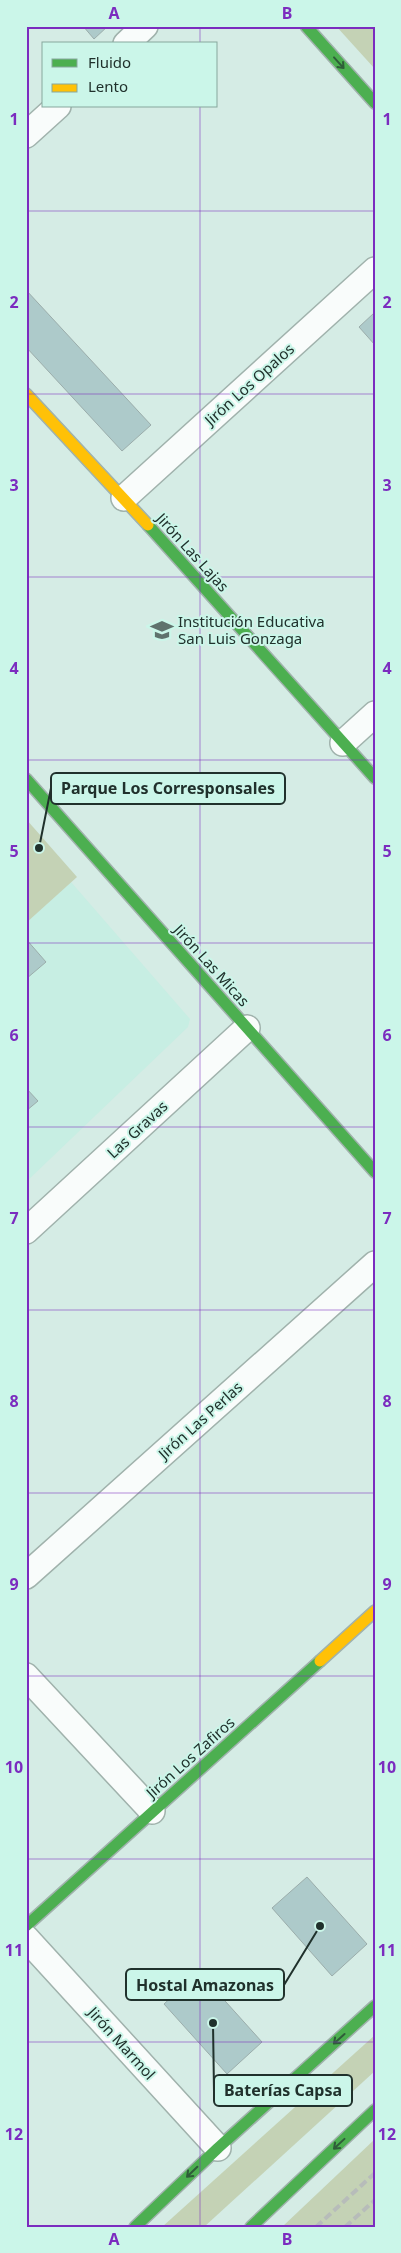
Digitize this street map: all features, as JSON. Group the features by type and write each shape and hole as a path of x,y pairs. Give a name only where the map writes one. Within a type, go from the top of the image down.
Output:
{"street":[{"path":"128,42 145,26"},
{"path":"306,26 375,103"},
{"path":"26,135 56,108"},
{"name":"Jirón Los Opalos","path":"124,498 375,270"},
{"name":"Jirón Las Lajas","path":"26,394 124,498 375,778"},
{"path":"343,743 375,714"},
{"name":"Jirón Las Micas","path":"26,779 375,1172"},
{"name":"Las Gravas","path":"26,1231 247,1028"},
{"name":"Jirón Las Perlas","path":"26,1576 375,1264"},
{"name":"Jirón Los Zafiros","path":"26,1926 375,1611"},
{"path":"26,1676 152,1811"},
{"name":"Jirón Marmol","path":"26,1938 218,2148"},
{"path":"135,2227 218,2148 375,2006"},
{"path":"251,2227 375,2110"}],"shaded area":[{"path":"336,26 375,26 375,69"},
{"path":"26,819 77,877 26,923"},
{"path":"71,882 190,1019 188,1027 26,1182 26,923"},
{"path":"375,2035 375,2071 204,2227 162,2227"},
{"path":"375,2139 375,2227 282,2227"}],"building":[{"path":"83,26 108,26 94,39"},
{"path":"26,290 151,425 122,451 26,347"},
{"path":"375,314 375,345 359,327"},
{"path":"26,939 46,962 26,979"},
{"path":"26,1088 38,1101 26,1111"},
{"path":"307,1877 367,1944 332,1976 272,1908"},
{"path":"199,1972 262,2042 227,2074 164,2004"}],"railway":[{"path":"316,2227 375,2173"},
{"path":"345,2227 375,2200"}],"traffic: fast":[{"path":"306,26 375,103"},
{"path":"148,525 375,778"},
{"path":"26,779 375,1172"},
{"path":"26,1926 320,1661"},
{"path":"135,2227 218,2148 375,2006"},
{"path":"251,2227 375,2110"}],"traffic: slow":[{"path":"26,394 148,525"},
{"path":"320,1661 375,1611"}],"place":[{"name":"Institución Educativa San Luis Gonzaga","path":"162,630"},
{"name":"Parque Los Corresponsales","path":"39,848"},
{"name":"Hostal Amazonas","path":"320,1926"},
{"name":"Baterías Capsa","path":"213,2023"}]}
